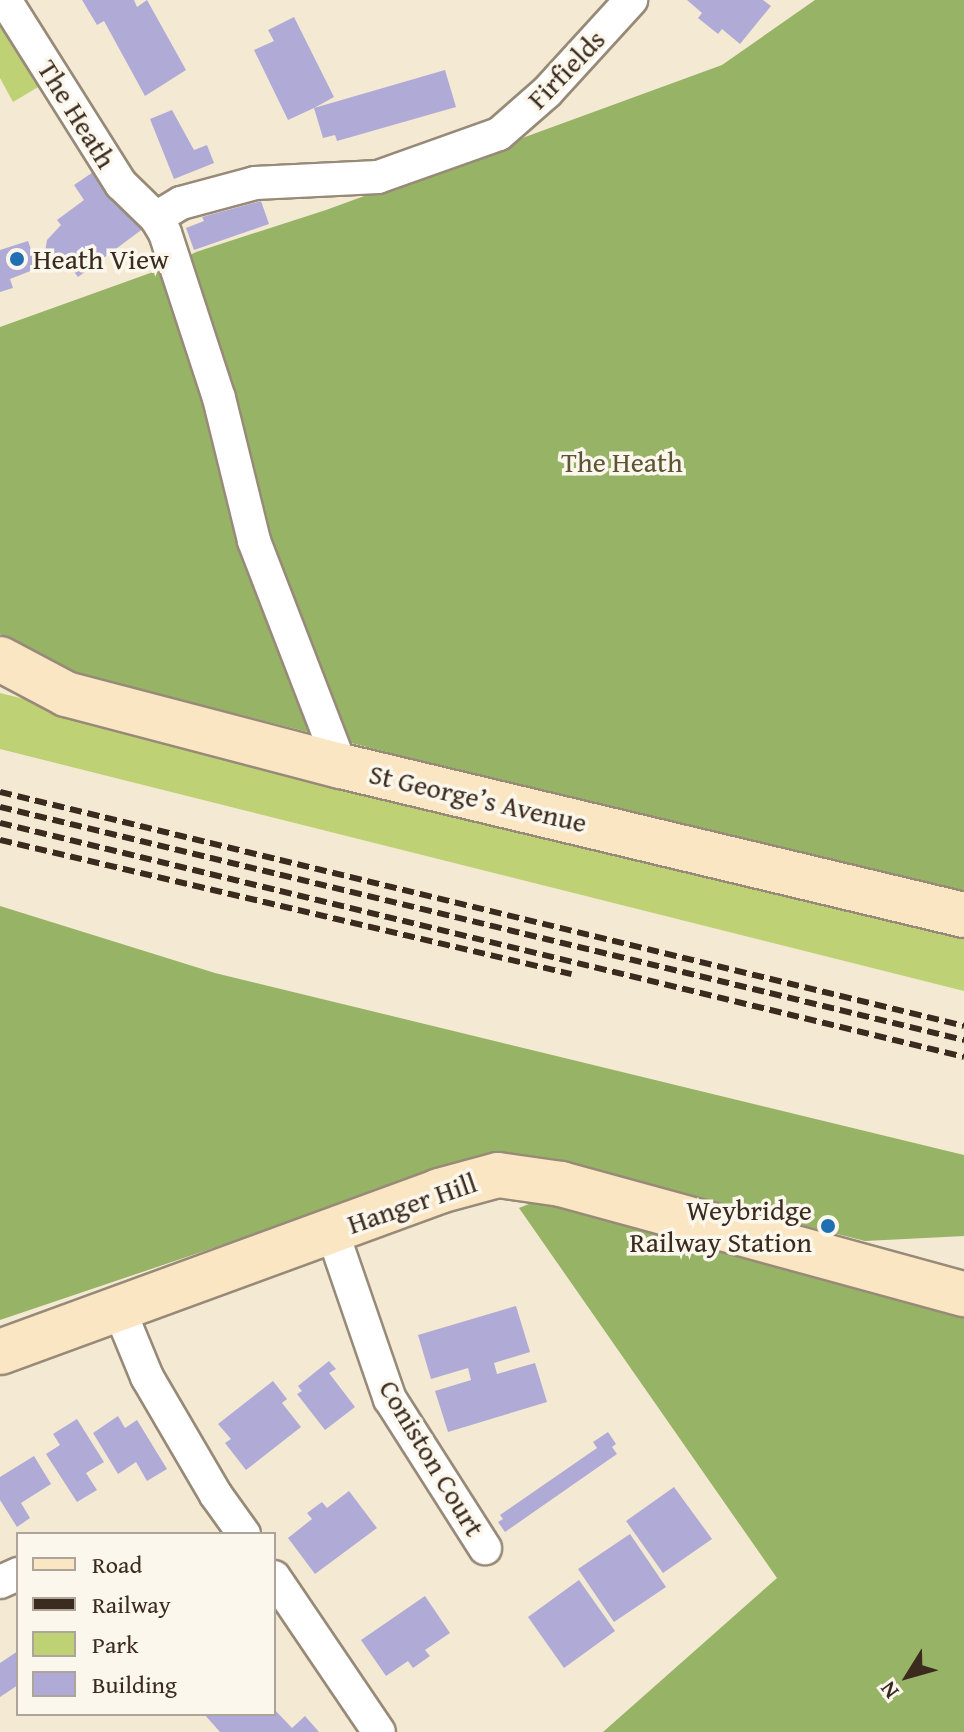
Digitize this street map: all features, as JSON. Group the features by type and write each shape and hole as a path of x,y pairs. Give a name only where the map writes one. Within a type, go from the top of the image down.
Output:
{"main road":[{"name":"St George’s Avenue","path":"0,659 66,694 341,766 964,915"},
{"name":"Hanger Hill","path":"0,1352 485,1177 528,1177 964,1294"},
{"name":"Hanger Hill","path":"835,1258 964,1266"}],"street":[{"name":"The Heath","path":"5,0 121,184 156,218 165,233 219,398 254,541 341,766"},
{"name":"Firfields","path":"156,218 181,203 255,183 378,177 499,134 547,92 631,0"},
{"name":"Coniston Court","path":"332,1231 390,1399 485,1548"},
{"path":"119,1309 147,1377 216,1495 243,1532"},
{"path":"276,1580 379,1732"}],"green space":[{"name":"The Heath","path":"815,0 964,0 964,899 64,670 0,634 0,327 167,267 196,252 326,210 722,65"},
{"path":"0,16 45,83 13,102 0,78"},
{"path":"0,693 964,934 964,991 0,749"},
{"path":"0,906 215,973 964,1155 964,1236 865,1241 545,1160 400,1185 0,1320"},
{"path":"544,1198 964,1308 964,1732 603,1732 777,1578 519,1208"}],"building":[{"path":"82,0 134,0 137,7 147,0 186,70 145,96 104,21 97,25"},
{"path":"687,0 763,0 771,6 740,44 722,29 718,34 698,18 702,13"},
{"path":"294,17 334,97 288,120 254,50 274,41 268,30"},
{"path":"445,70 456,107 337,141 335,135 323,138 314,108"},
{"path":"172,110 194,150 207,145 214,163 174,179 150,119"},
{"path":"102,166 144,228 78,277 69,265 65,268 53,264 45,252 47,240 61,225 57,220 84,200 74,185"},
{"path":"261,201 269,224 194,250 186,228 204,221 202,217"},
{"name":"Heath View","path":"28,241 38,268 10,279 13,288 0,292 0,250"},
{"path":"516,1306 530,1352 494,1363 497,1374 535,1363 547,1402 448,1432 435,1391 471,1380 468,1368 431,1379 418,1335"},
{"path":"329,1361 336,1369 329,1373 355,1407 325,1430 297,1394 302,1391 298,1386"},
{"path":"273,1381 287,1399 282,1403 301,1427 246,1470 225,1443 231,1439 218,1424"},
{"path":"118,1416 125,1428 137,1420 167,1469 147,1481 136,1462 118,1474 93,1433"},
{"path":"77,1419 104,1462 86,1473 97,1490 77,1502 46,1454 60,1445 53,1434"},
{"path":"608,1432 616,1444 612,1447 617,1454 505,1532 498,1522 503,1519 500,1515 597,1448 593,1442"},
{"path":"34,1456 51,1484 21,1503 30,1518 17,1527 0,1500 0,1477"},
{"path":"674,1487 712,1539 663,1573 626,1521"},
{"path":"349,1491 377,1528 315,1574 288,1538 312,1519 307,1513 322,1502 327,1508"},
{"path":"630,1534 666,1587 614,1622 578,1569"},
{"path":"579,1580 615,1631 564,1668 528,1617"},
{"path":"425,1596 450,1633 425,1650 430,1656 413,1668 408,1661 386,1676 361,1640"},
{"path":"16,1652 16,1686 0,1697 0,1663"},
{"path":"276,1711 292,1728 305,1716 319,1732 220,1732 206,1716 276,1716"}],"railway":[{"path":"0,792 964,1026"},
{"path":"0,807 964,1040"},
{"path":"0,823 964,1057"},
{"path":"0,840 571,974"}],"place":[{"name":"Heath View","path":"17,259"},
{"name":"Weybridge Railway Station","path":"828,1226"}]}
